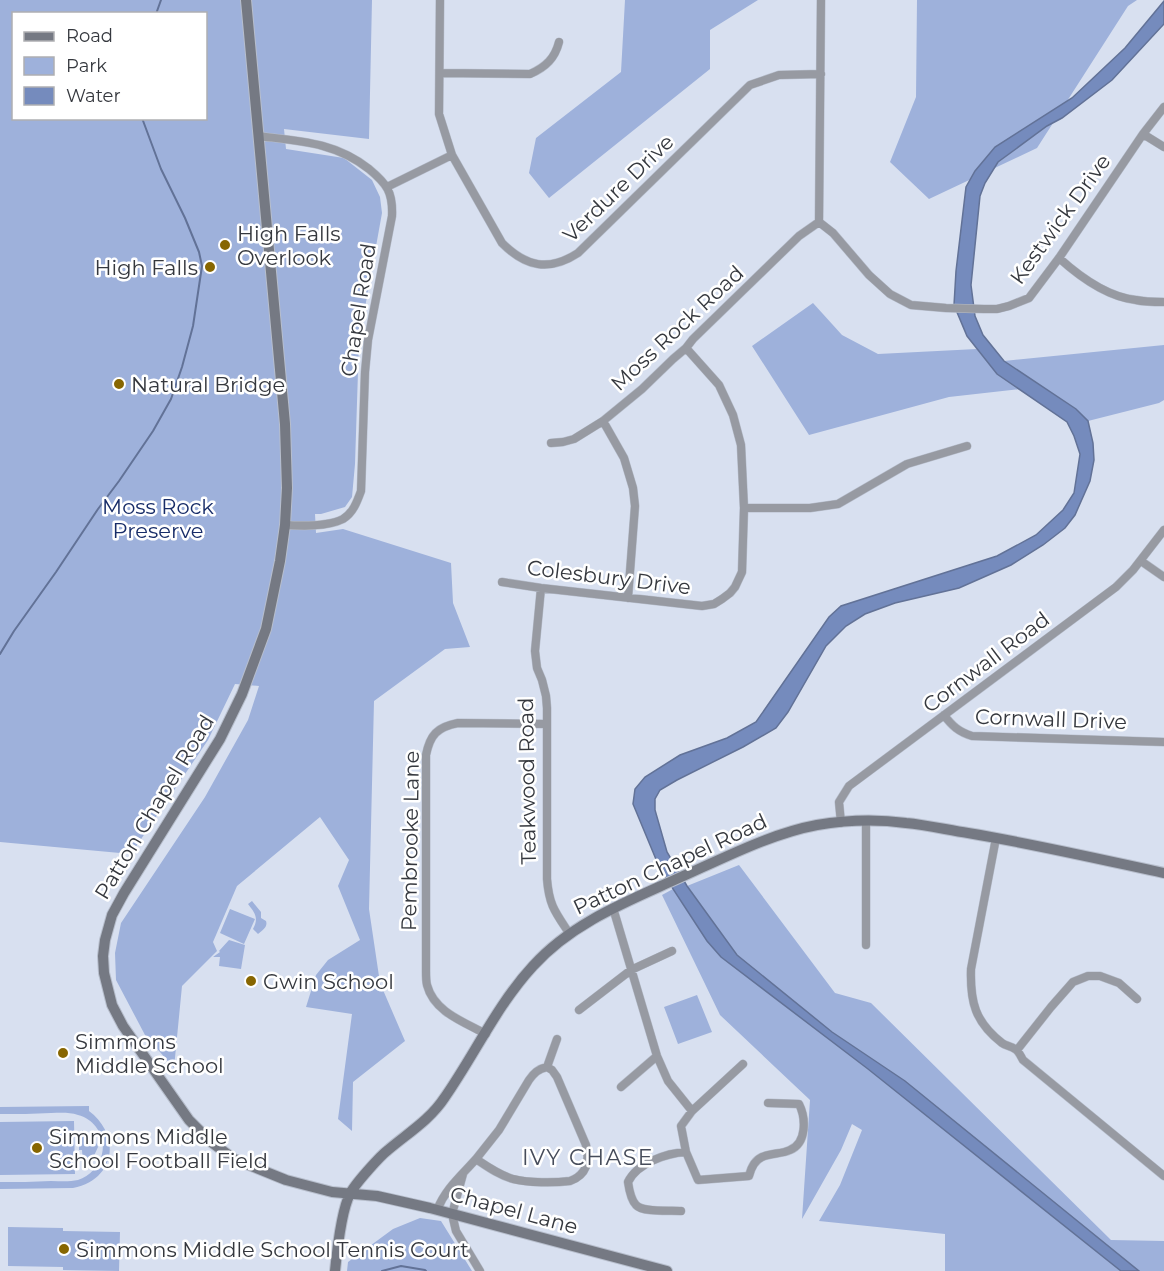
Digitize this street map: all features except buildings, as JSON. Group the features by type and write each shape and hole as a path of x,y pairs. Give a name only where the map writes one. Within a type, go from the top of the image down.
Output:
{"street":[{"name":"Patton Chapel Road","path":"246,0 285,424 287,488 279,571 266,629 242,694 220,739 112,915 103,956 104,974 112,1005 123,1026 189,1120 211,1142 234,1159 262,1172 332,1191 350,1193 385,1152 421,1125 443,1101 509,996 546,952 569,933 613,908 785,833 817,825 866,820 906,823 996,838 1164,873"},
{"name":"Verdure Drive","path":"440,0 439,114 452,155 502,243 513,254 532,264 551,265 567,261 578,253 750,85 778,75 820,74"},
{"path":"819,222 821,0"},
{"path":"440,74 530,74 547,64 556,54 559,42"},
{"name":"Kestwick Drive","path":"819,222 833,233 869,275 890,294 911,305 984,309 1009,306 1029,298 1164,107"},
{"path":"1143,134 1164,147"},
{"path":"258,136 308,142 334,148 363,164 387,187 452,155"},
{"name":"Chapel Road","path":"285,525 310,526 342,519 351,512 361,491 364,372 392,216 391,195 387,187"},
{"name":"Moss Rock Road","path":"551,443 574,439 603,421 642,389 799,236 819,222"},
{"path":"1059,258 1086,279 1114,295 1136,300 1164,302"},
{"name":"Colesbury Drive","path":"502,582 702,606 714,604 735,587 742,572 744,508 741,445 733,415 718,385 686,348"},
{"path":"603,421 624,458 633,488 635,506 628,598"},
{"path":"744,508 810,508 838,504 907,464 967,446"},
{"name":"Cornwall Road","path":"841,823 840,802 849,786 1116,588 1141,561 1164,530"},
{"path":"1141,561 1164,577"},
{"name":"Teakwood Road","path":"541,588 535,651 537,668 546,696 548,897 569,933"},
{"name":"Cornwall Drive","path":"945,715 956,729 972,736 1164,742"},
{"name":"Pembrooke Lane","path":"486,1034 439,1007 427,986 426,755 428,745 437,731 458,723 546,724"},
{"path":"866,820 866,945"},
{"path":"996,838 971,969 970,991 976,1011 987,1029 1005,1045 1017,1050 1023,1060 1164,1176"},
{"path":"613,908 657,1056 668,1081 692,1111"},
{"path":"579,1010 631,970 672,951"},
{"path":"1017,1050 1073,982 1088,976 1100,976 1119,983 1137,999"},
{"path":"547,1067 557,1039"},
{"path":"621,1087 657,1056"},
{"path":"743,1064 692,1111 681,1126 686,1152 698,1180 749,1176 752,1166 761,1157 791,1150 799,1145 804,1133 802,1110 799,1104 768,1103"},
{"path":"476,1159 492,1170 514,1179 563,1182 576,1179 581,1175 588,1163 586,1145 557,1077 547,1067"},
{"path":"437,1210 451,1184 463,1174 499,1130 529,1080 535,1073 547,1067"},
{"path":"681,1210 639,1208 635,1205 628,1182 630,1177 654,1161 673,1153 686,1152"},
{"path":"463,1174 452,1214 456,1231 480,1271"},
{"path":"335,1271 344,1213 350,1193"},
{"name":"Chapel Lane","path":"350,1193 437,1210 667,1271"}],"green space":[{"name":"Moss Rock Preserve","path":"0,0 372,0 369,139 284,129 286,149 344,158 372,180 380,197 382,213 359,341 352,497 345,507 315,514 316,533 343,529 451,563 453,603 470,647 445,649 374,701 369,909 380,983 405,1041 353,1082 352,1131 338,1119 352,1014 306,1007 316,975 328,960 360,940 338,886 349,860 320,817 237,886 213,942 217,951 182,986 174,1068 145,1035 116,980 115,953 121,923 205,797 248,720 259,686 235,684 208,740 131,854 0,842"},
{"path":"625,0 758,0 710,30 710,69 549,198 529,173 536,138 621,72"},
{"path":"917,0 1137,0 1128,6 1037,148 929,199 890,162 916,97"},
{"path":"813,303 842,335 878,354 977,349 997,374 1020,389 949,397 809,435 752,346"},
{"path":"1164,345 1164,400 1088,421 1076,409 1004,361"},
{"path":"739,865 835,993 871,1003 1111,1240 1164,1241 1164,1271 1139,1271 905,1081 832,1032 737,955 687,886"},
{"path":"673,889 707,941 721,957 868,1069 1121,1271 945,1271 945,1234 819,1221 840,1185 862,1130 852,1124 841,1150 802,1219 810,1100 720,1015 662,895"},
{"path":"252,901 261,912 261,918 266,921 265,928 258,934 253,929 256,922 255,916 248,904"},
{"path":"230,909 255,919 244,944 220,933"},
{"path":"229,940 245,945 241,969 219,966 220,957 213,957"},
{"path":"697,995 712,1032 678,1044 664,1007"},
{"path":"89,1106 89,1111 100,1121 110,1144 105,1167 98,1176 73,1188 0,1189 0,1182 78,1180 90,1173 96,1166 103,1148 98,1130 84,1117 64,1113 0,1114 0,1107"},
{"name":"Simmons Middle School Football Field","path":"74,1121 75,1174 0,1175 0,1122"},
{"path":"82,1130 93,1136 98,1147 93,1158 83,1164 82,1150 79,1150 79,1145 82,1144"},
{"path":"420,1218 441,1221 472,1271 347,1271 348,1262 393,1229"},
{"name":"Simmons Middle School Tennis Court","path":"8,1227 120,1232 119,1271 8,1266"}],"water":[{"path":"1164,1 1164,24 1112,80 998,162 980,196 971,285 975,316 983,335 1004,361 1076,409 1088,421 1094,460 1090,481 1075,515 1065,528 1011,565 959,588 895,603 865,614 846,626 826,646 788,712 776,728 677,780 660,790 655,799 655,810 667,852 687,886 737,955 832,1032 905,1081 1139,1271 1121,1271 868,1069 721,957 707,941 660,869 633,804 635,789 645,777 680,755 727,738 756,722 829,617 841,606 997,556 1036,535 1063,510 1074,493 1080,454 1067,422 997,374 967,336 954,305 966,187 975,171 995,147 1072,98 1125,48"}],"waterway":[{"path":"157,12 161,0"},
{"path":"0,654 153,431 171,399 193,326 202,266 199,252 161,169 143,120"},
{"path":"382,1271 401,1266 426,1271"}],"place":[{"name":"High Falls Overlook","path":"225,245"},
{"name":"High Falls","path":"210,267"},
{"name":"Natural Bridge","path":"119,384"},
{"name":"Gwin School","path":"251,981"},
{"name":"Simmons Middle School","path":"63,1053"},
{"name":"Simmons Middle School Football Field","path":"37,1148"},
{"name":"Simmons Middle School Tennis Court","path":"64,1249"}],"district":[{"name":"IVY CHASE","path":"588,1157"}]}
